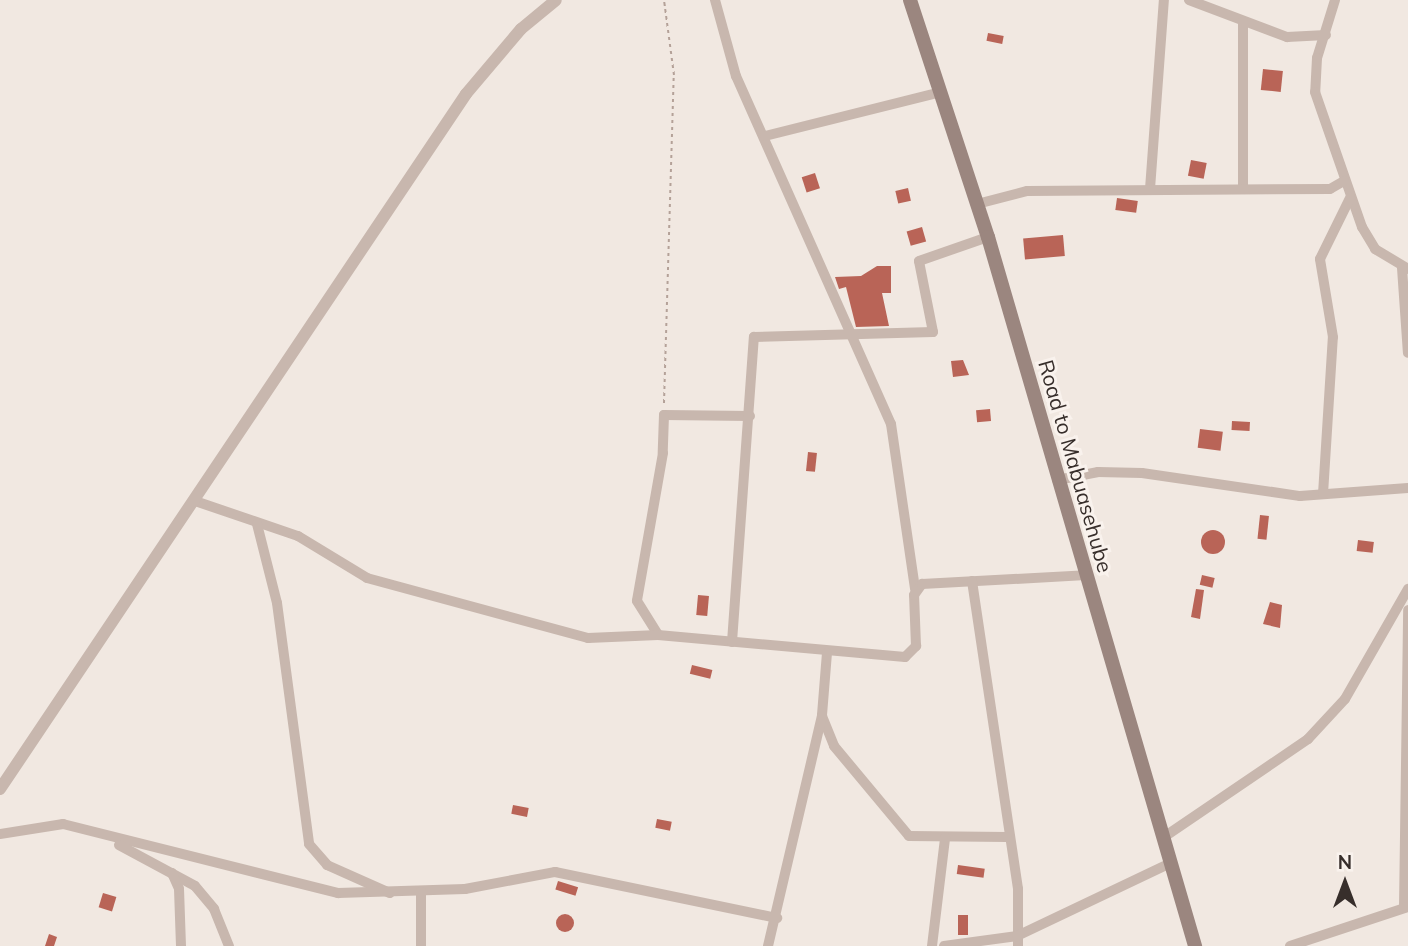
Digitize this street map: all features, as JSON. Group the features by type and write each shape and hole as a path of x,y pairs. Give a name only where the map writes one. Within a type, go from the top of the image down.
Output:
{"main road":[{"name":"Road to Mabuasehube","path":"910,0 988,237 1195,946"}],"street":[{"path":"0,789 466,94 521,29 556,0"},
{"path":"195,501 315,544 362,576 527,624 593,639 658,635 827,653 910,656 915,589 898,449 854,338 736,76 715,0"},
{"path":"1150,189 1164,0"},
{"path":"1189,0 1287,37 1326,35"},
{"path":"1335,0 1315,92 1343,181 1375,249 1405,268 1408,353"},
{"path":"1243,22 1243,189"},
{"path":"765,136 942,92"},
{"path":"977,204 1027,191 1330,189 1343,181"},
{"path":"1323,494 1333,337 1320,259 1350,198"},
{"path":"732,642 754,337 854,338 933,332 919,261 988,237"},
{"path":"658,635 637,601 663,453 664,415 750,416"},
{"path":"1057,480 1098,472 1142,473 1323,494 1408,488"},
{"path":"257,524 280,617 309,844 327,865 390,893"},
{"path":"915,589 972,581 1086,575"},
{"path":"972,581 1007,837 1018,889 1018,941"},
{"path":"1164,837 1308,739 1345,699 1408,589"},
{"path":"1290,946 1406,907 1408,610"},
{"path":"768,946 822,715 827,653"},
{"path":"822,715 834,746 904,831 945,838 1007,837"},
{"path":"0,834 50,823 312,890 421,892 555,872 776,918"},
{"path":"100,835 172,872 202,892 229,946"},
{"path":"932,946 945,838"},
{"path":"944,946 1018,941 1171,863"},
{"path":"172,872 179,889 181,946"},
{"path":"421,892 421,946"}],"path":[{"path":"664,0 674,75 664,415"}],"building":[{"path":"988,33 1004,36 1002,44 986,41"},
{"path":"1263,69 1283,71 1281,92 1261,90"},
{"path":"1191,160 1207,163 1204,179 1188,176"},
{"path":"815,173 820,188 807,193 802,177"},
{"path":"908,188 911,201 898,204 895,191"},
{"path":"1117,198 1138,201 1136,213 1115,210"},
{"path":"922,227 926,241 911,246 907,231"},
{"path":"1063,235 1065,256 1025,259 1023,238"},
{"path":"877,266 891,266 891,293 882,293 889,326 856,327 846,287 839,289 835,277 861,276"},
{"path":"963,360 969,375 953,377 951,361"},
{"path":"990,409 991,421 977,422 976,410"},
{"path":"1232,421 1250,422 1250,431 1232,430"},
{"path":"1200,429 1223,432 1221,451 1198,448"},
{"path":"808,452 817,453 815,472 806,471"},
{"path":"1260,515 1269,516 1266,540 1257,539"},
{"path":"1213,530 1222,533 1225,542 1222,551 1213,554 1204,551 1201,542 1204,533"},
{"path":"1358,540 1374,542 1373,553 1357,551"},
{"path":"1202,575 1215,578 1212,588 1200,585"},
{"path":"1196,589 1204,590 1200,619 1191,617"},
{"path":"698,595 709,596 707,616 696,615"},
{"path":"1270,602 1282,605 1280,628 1263,624"},
{"path":"692,665 712,670 710,679 690,674"},
{"path":"513,805 529,808 527,817 511,814"},
{"path":"657,819 672,822 670,831 655,828"},
{"path":"958,865 985,869 983,878 957,874"},
{"path":"558,881 578,887 575,896 555,890"},
{"path":"103,893 116,897 112,911 99,907"},
{"path":"561,914 569,914 574,923 572,930 561,932 556,927 556,919"},
{"path":"958,915 968,915 968,935 958,935"},
{"path":"49,934 57,937 54,946 45,946"}]}
